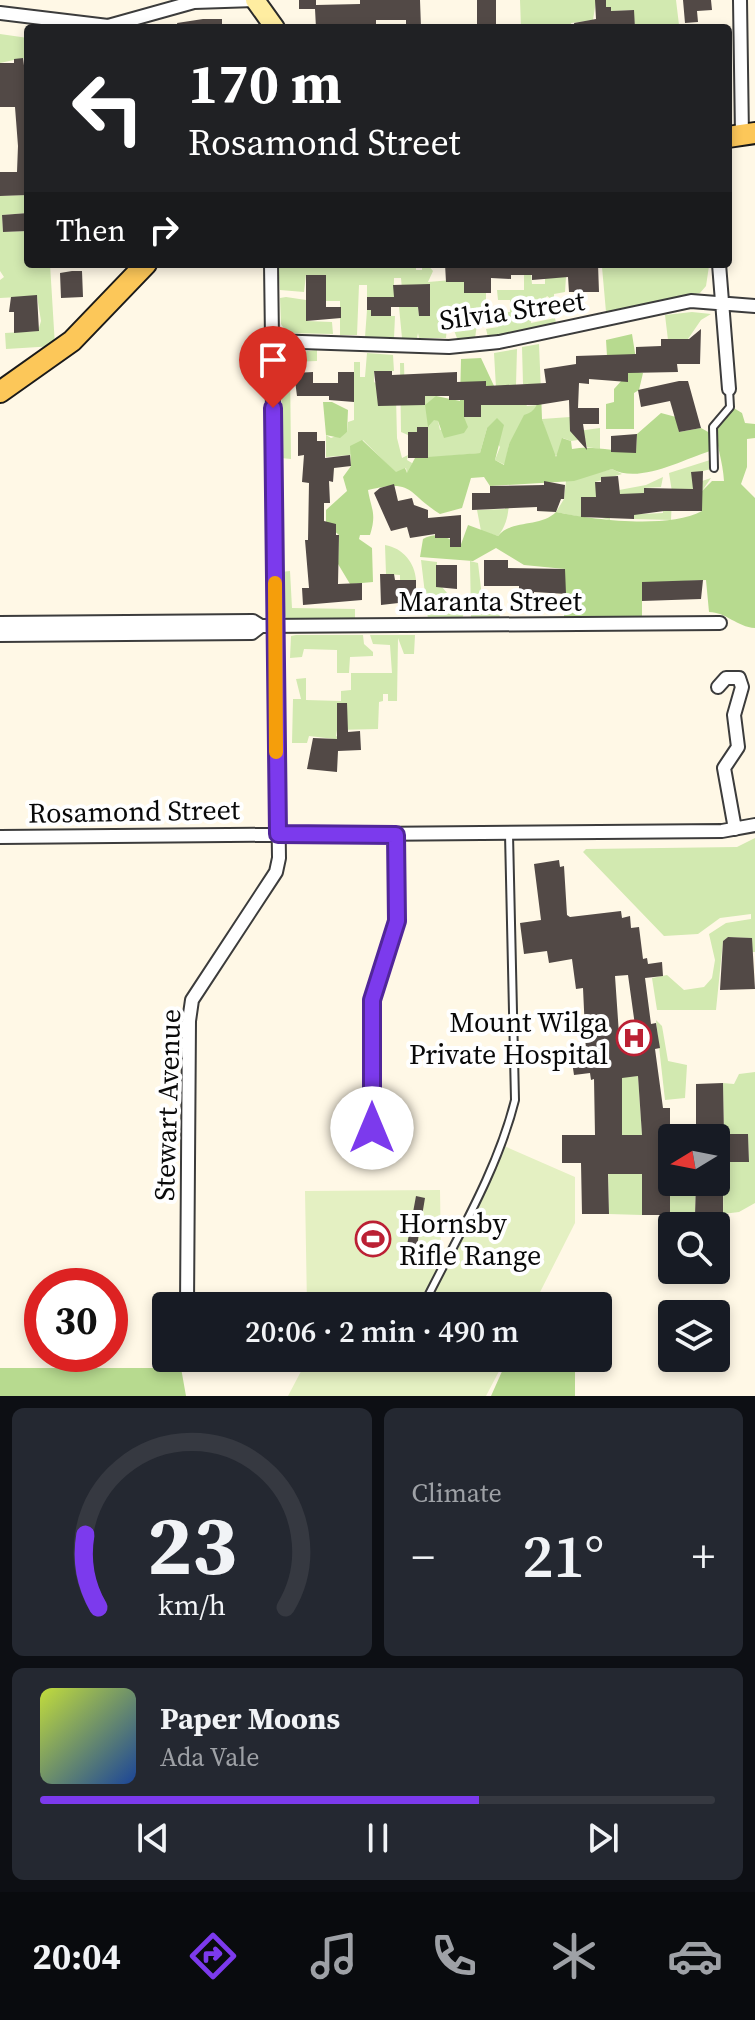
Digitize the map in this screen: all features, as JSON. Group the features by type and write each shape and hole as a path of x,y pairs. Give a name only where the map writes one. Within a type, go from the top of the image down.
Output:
{"main road":[{"path":"255,0 262,24"},
{"path":"0,392 72,341 142,268"}],"street":[{"path":"113,24 159,5 255,0"},
{"path":"740,0 742,135"},
{"path":"0,13 91,24"},
{"name":"Stewart Avenue","path":"187,1292 189,1021 192,1000 276,872 278,834 268,626 271,268"},
{"path":"719,268 729,389"},
{"name":"Silvia Street","path":"272,341 449,347 499,342 661,306 720,301 755,306"},
{"name":"Maranta Street","path":"0,623 253,621 268,626 720,623"},
{"name":"Maranta Street","path":"0,635 252,633 268,626"},
{"path":"718,687 726,678 733,677 739,678 742,687 734,715 738,747 724,768 735,829"},
{"name":"Rosamond Street","path":"0,837 396,835 735,829 755,825"},
{"path":"372,1128 372,1000 397,921 396,835"}],"lane":[{"path":"714,468 713,427 727,413 729,389"},
{"path":"430,1292 460,1235 509,1125 515,1100 509,832"}],"green space":[{"path":"520,0 599,0 596,1 593,20 571,24 521,24"},
{"path":"606,0 676,0 679,24 635,24 633,10 611,11 611,7 606,7"},
{"path":"0,34 24,37 24,59 0,63"},
{"path":"24,195 24,213 2,215 3,232 24,231 24,268 50,268 55,346 6,349 5,333 38,331 41,321 37,296 0,298 0,280 4,277 0,271 0,196"},
{"path":"278,268 430,268 433,271 428,282 464,279 464,292 486,293 486,305 478,318 475,338 457,338 448,315 446,338 419,338 418,333 417,338 402,338 399,307 418,307 419,316 430,316 402,290 401,278 394,278 394,297 367,297 367,285 359,285 357,335 340,335 340,301 326,301 326,275 306,275 304,292 280,290"},
{"path":"602,268 709,268 706,286 700,293 606,312"},
{"path":"524,275 531,275 532,284 545,284 545,277 566,277 565,292 554,294 554,301 547,296 542,303 531,305 531,323 555,318 556,323 488,337 486,329 498,327 498,312 510,312 510,300 498,300 497,290 524,290"},
{"path":"280,298 306,300 307,321 332,322 333,334 287,333 281,324"},
{"path":"367,310 371,310 371,316 395,316 394,338 365,337"},
{"path":"692,312 711,314 701,320 688,339 668,340 665,315"},
{"path":"632,334 638,372 643,373 639,390 634,393 634,429 606,429 606,404 614,402 614,389 623,379 607,356 606,340"},
{"path":"539,344 541,392 523,384 522,347"},
{"path":"517,349 516,385 527,406 538,405 509,444 505,465 495,460 500,447 487,428 480,453 428,458 428,427 417,427 417,432 408,432 408,435 401,432 400,363 404,363 405,405 425,405 425,389 436,396 429,426 434,419 438,421 440,430 464,417 481,417 481,397 496,388 494,353"},
{"path":"317,350 317,361 290,362 291,459 281,458 282,354"},
{"path":"367,353 393,355 394,371 374,371 374,382 396,397 397,438 402,458 408,455 407,460 412,463 411,472 407,473 406,468 396,473 363,440 350,455 326,457 326,435 331,438 347,432 348,422 354,420 354,362 360,362 360,377 365,377"},
{"path":"481,358 495,388 464,382 464,417 468,427 464,433 444,438 438,421 434,420 428,427 425,405 436,396 460,401 461,359"},
{"path":"541,392 542,419 556,457 562,438 571,441 572,449 636,452 637,434 661,413 676,417 679,432 701,428 710,433 710,451 647,472 623,473 612,469 574,481 490,486 484,477 471,478 462,508 440,514 402,487 368,490 373,511 372,528 370,535 360,535 359,539 372,548 373,582 350,584 338,564 339,535 326,524 326,510 347,491 343,477 351,466 350,446 362,440 396,472 405,468 407,473 415,458 480,453 487,428 497,418 504,425 495,460 504,465 509,444 524,415 536,406"},
{"path":"323,402 332,402 348,410 347,432 340,438 326,435"},
{"path":"732,407 742,413 745,423 755,424 755,438 747,439 747,467 741,484 755,498 755,628 709,612 706,580 642,583 642,619 564,619 565,569 524,565 496,548 473,561 420,557 423,539 433,535 452,540 460,547 468,525 498,536 511,527 542,520 556,512 610,520 651,521 688,517 702,511 702,491 712,481 724,481 716,426 725,420"},
{"path":"570,417 578,431 600,428 600,449 587,447 585,439 571,441 563,438 560,454 553,456 542,419"},
{"path":"710,460 711,469 703,471 693,484 711,478 702,491 677,489 672,492 669,473"},
{"path":"612,469 622,474 595,482 603,493 646,485 663,477 661,487 644,488 645,508 641,514 663,513 663,497 672,497 671,520 634,519 633,494 610,505 610,520 598,517 581,498 581,517 556,512 564,499 566,481"},
{"path":"506,495 509,495 506,522 498,536 481,531 477,510 505,509"},
{"path":"385,545 407,557 416,580 400,583 400,575 386,574"},
{"path":"421,560 437,562 436,587 442,587 459,607 455,613 464,613 462,619 428,619"},
{"path":"470,561 478,563 482,597 498,599 500,619 471,617"},
{"path":"290,571 292,608 355,609 355,621 286,618 282,610 281,572"},
{"path":"363,635 364,644 373,656 350,657 349,673 337,673 337,650 304,649 302,657 290,658 291,636"},
{"path":"370,635 415,635 414,654 404,654 398,638 397,701 388,701 388,694 383,694 383,701 379,702 378,729 337,730 336,736 343,740 309,736 307,743 292,743 293,699 301,699 296,679 306,678 306,700 341,701 341,691 351,690 351,673 392,673 390,645 373,644"},
{"path":"755,838 755,952 751,952 751,938 728,937 723,941 716,1010 657,1010 652,978 667,975 684,990 704,987 712,978 715,960 709,934 726,923 751,919 751,914 720,918 698,934 664,936 583,852 586,849 737,847"},
{"path":"656,1020 662,1026 668,1061 687,1065 685,1098 665,1100"},
{"path":"755,1072 755,1203 730,1213 723,1212 723,1196 730,1196 730,1162 749,1161 748,1134 730,1134 730,1124 724,1124 723,1083 734,1084 739,1074"},
{"path":"638,1076 642,1135 622,1135 622,1077"},
{"name":"Hornsby Rifle Range","path":"504,1146 575,1177 575,1223 540,1292 307,1292 305,1191 440,1190 441,1255 453,1260"},
{"path":"608,1163 618,1174 633,1174 642,1163 642,1215 609,1214"},
{"path":"670,1196 696,1196 695,1212 670,1212"},
{"path":"0,1368 24,1368 24,1372 128,1372 128,1368 152,1368 152,1372 182,1372 186,1396 0,1396"},
{"path":"301,1372 499,1372 486,1396 288,1396"},
{"path":"502,1372 575,1372 575,1396 491,1396"}],"building":[{"path":"299,0 316,0 316,5 360,4 360,0 420,0 421,24 406,24 406,20 376,20 376,24 316,24 315,9 299,9"},
{"path":"477,0 496,0 496,24 477,24"},
{"path":"595,0 606,0 606,7 611,7 611,11 634,10 635,24 574,24 596,19"},
{"path":"683,0 711,0 712,10 697,11 698,22 685,23"},
{"path":"203,19 222,19 222,24 177,23"},
{"path":"23,58 24,65 24,195 0,196 0,172 17,172 15,107 0,107 0,63 14,63 14,59"},
{"path":"24,213 24,231 3,232 2,215"},
{"path":"445,268 598,268 599,292 569,292 568,277 532,280 532,275 511,275 511,279 491,278 491,293 464,293 464,282 446,282"},
{"path":"82,271 83,297 61,298 60,273"},
{"path":"306,275 326,275 326,307 341,307 341,318 306,321"},
{"path":"430,284 430,316 419,316 418,307 391,307 391,316 371,316 371,310 367,310 367,297 394,297 393,285"},
{"path":"37,295 39,331 14,333 14,312 9,312 11,297"},
{"path":"701,329 700,364 677,364 678,372 628,373 628,382 589,379 589,384 579,383 578,408 599,408 599,424 583,424 587,450 570,431 569,400 538,405 481,405 481,417 464,417 464,400 449,400 449,396 425,396 425,405 378,406 374,371 392,371 392,375 457,372 457,382 486,381 486,386 546,383 544,369 576,364 576,356 636,354 636,347 661,346 661,339 689,339"},
{"path":"313,372 313,383 338,383 338,372 354,372 354,402 329,400 329,396 297,396 294,373"},
{"path":"688,381 701,428 679,432 670,401 641,407 638,390"},
{"path":"417,427 428,427 428,458 408,458 408,432 417,432"},
{"path":"298,432 317,432 317,441 325,441 325,458 350,455 351,466 334,468 333,482 329,481 330,503 324,503 324,521 336,524 336,535 339,535 338,584 362,583 362,600 303,605 302,588 309,588 305,540 308,540 309,483 302,482 304,455 298,456"},
{"path":"637,434 636,453 611,452 611,436"},
{"path":"703,471 702,511 664,511 634,515 634,519 581,517 581,497 596,497 595,482 601,482 601,477 618,476 620,494 644,493 644,488 693,489 691,472"},
{"path":"544,481 565,485 564,499 561,499 556,512 537,511 537,507 472,510 472,493 490,493 490,486 544,485"},
{"path":"394,484 398,501 412,498 414,505 428,510 428,518 461,515 461,547 450,547 450,538 435,538 435,534 410,538 407,527 391,531 374,493"},
{"path":"484,560 508,560 508,568 565,569 566,594 534,592 534,597 519,597 519,586 484,586"},
{"path":"436,565 457,565 457,589 436,587"},
{"path":"380,574 394,574 395,580 416,580 416,601 381,605"},
{"path":"703,580 701,599 642,601 642,582"},
{"path":"337,703 347,703 348,732 360,731 361,750 338,751 337,772 307,769 313,738 337,739"},
{"path":"559,860 560,867 564,866 567,915 621,911 622,918 630,916 631,928 639,927 643,959 647,958 648,964 662,962 663,976 645,978 651,1024 656,1023 660,1048 655,1049 663,1108 670,1108 670,1124 658,1124 658,1196 670,1196 670,1212 642,1215 642,1174 608,1174 609,1214 582,1214 581,1163 562,1163 562,1135 595,1135 594,1079 591,1080 590,1073 574,1075 571,1055 586,1053 583,988 576,989 572,959 549,963 547,951 524,954 520,923 541,920 534,864","holes":["628,975 638,1047 620,1049 615,976","638,1076 642,1135 622,1135 622,1078"]},
{"path":"728,937 752,938 755,989 720,990 723,941"},
{"path":"723,1083 724,1124 696,1124 696,1084"},
{"path":"730,1134 748,1134 749,1162 730,1162"},
{"path":"416,1196 425,1198 415,1258 405,1256"},
{"path":"696,1196 723,1196 723,1212 695,1212"}],"slow traffic":[{"path":"275,583 276,752"}],"place":[{"name":"Mount Wilga Private Hospital","path":"634,1038"},
{"name":"Hornsby Rifle Range","path":"373,1239"}],"route":[{"path":"273,408 278,834 396,835 397,921 372,1000 372,1128"}]}
